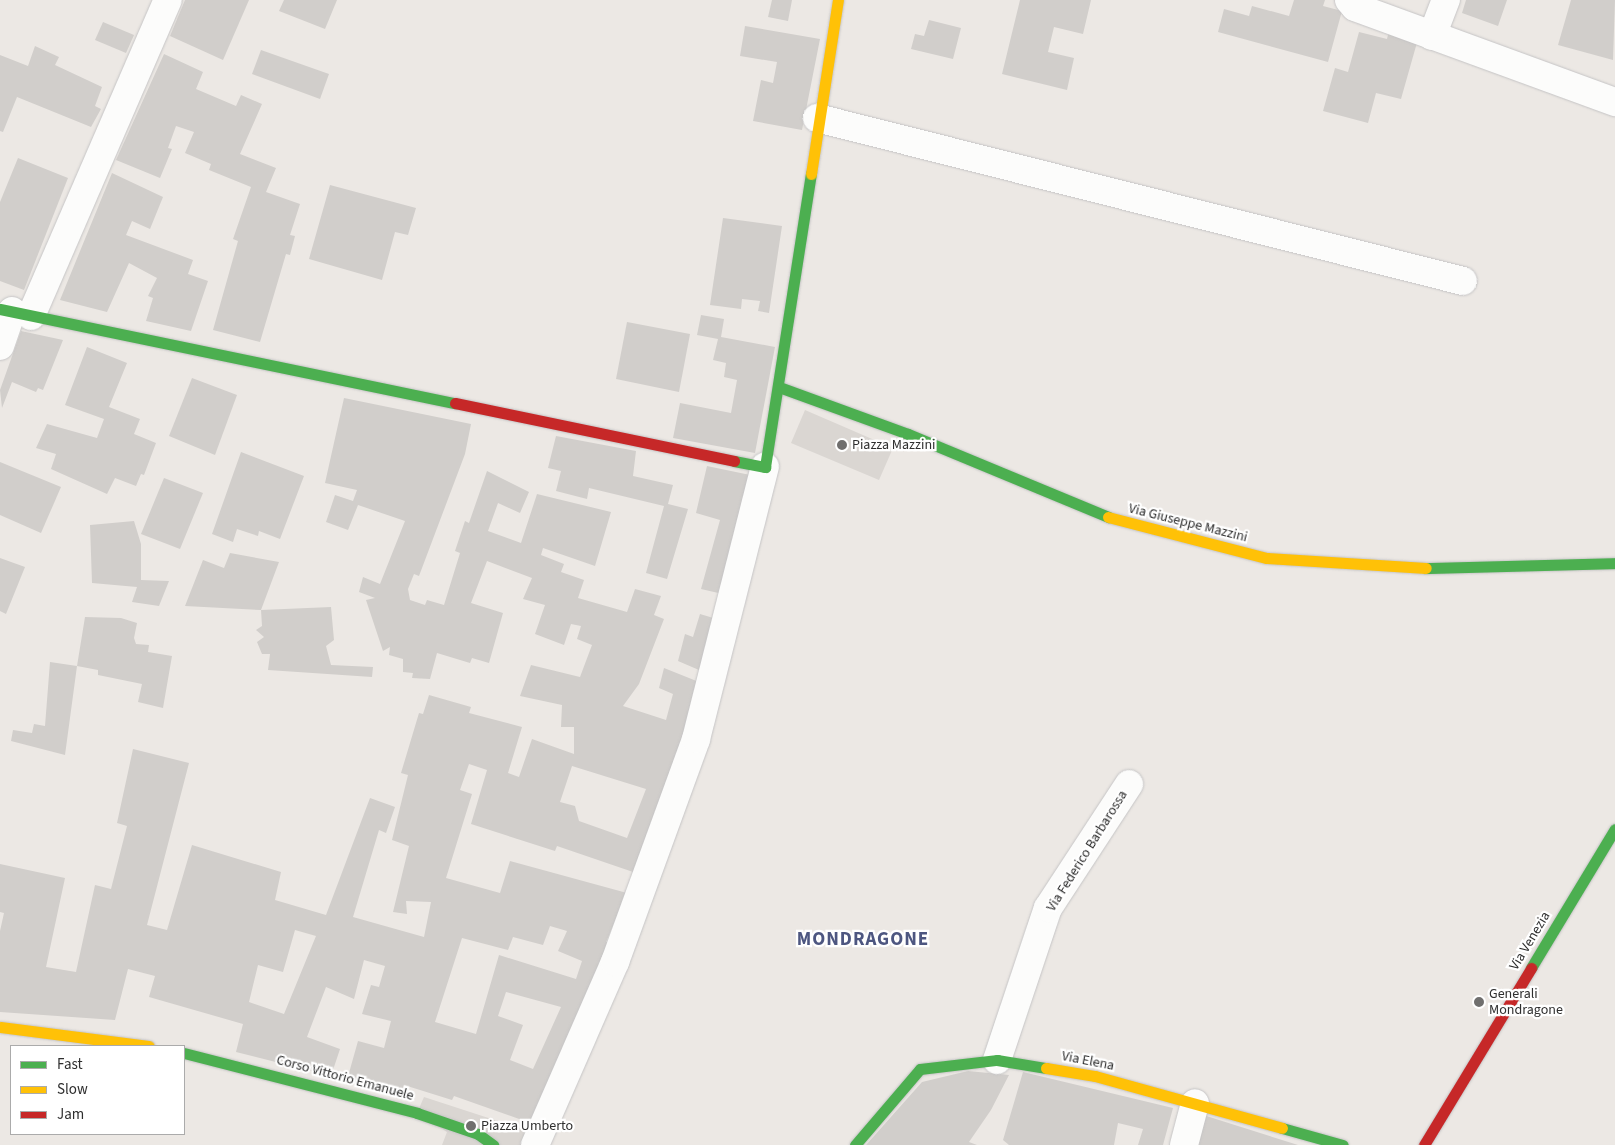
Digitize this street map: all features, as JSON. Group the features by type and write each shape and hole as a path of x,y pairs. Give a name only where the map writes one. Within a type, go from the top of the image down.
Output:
{"street":[{"path":"0,346 14,312 168,0"},
{"path":"535,1145 615,962 696,739 765,467 779,387 817,118 838,0"},
{"path":"1349,0 1356,7 1615,102"},
{"path":"1432,36 1446,0"},
{"path":"817,118 1463,281"},
{"path":"14,312 765,467"},
{"name":"Via Giuseppe Mazzini","path":"779,387 908,434 1124,523 1267,558 1407,568 1615,563"},
{"name":"Via Federico Barbarossa","path":"998,1060 1048,908 1129,784"},
{"name":"Via Venezia","path":"1424,1145 1615,829"},
{"path":"0,1027 106,1038 144,1045"},
{"name":"Corso Vittorio Emanuele","path":"185,1053 417,1113 478,1134 493,1145"},
{"name":"Via Elena","path":"855,1145 920,1069 998,1060 1095,1076 1343,1145"},
{"path":"1184,1145 1195,1103"}],"shaded area":[{"name":"Piazza Mazzini","path":"805,410 893,448 879,480 791,443"},
{"name":"Piazza Umberto","path":"424,1097 544,1136 540,1145 442,1145 447,1132 417,1113"}],"building":[{"path":"185,0 249,0 223,60 170,36"},
{"path":"284,0 337,0 325,29 279,11"},
{"path":"772,0 792,0 788,21 768,17"},
{"path":"1020,0 1091,0 1083,34 1054,27 1048,52 1074,58 1067,90 1002,74"},
{"path":"1294,0 1325,0 1323,6 1342,11 1328,62 1218,32 1224,9 1249,16 1252,6 1289,16"},
{"path":"1466,0 1507,0 1498,26 1462,13"},
{"path":"1571,0 1615,0 1613,60 1558,45"},
{"path":"929,20 961,28 953,59 911,49 915,34 924,36"},
{"path":"103,22 134,35 126,53 95,40"},
{"path":"745,26 820,39 802,130 753,121 761,80 773,83 777,62 740,56"},
{"path":"1389,31 1418,39 1401,99 1376,93 1368,123 1323,111 1335,68 1348,72 1359,32 1387,39"},
{"path":"35,46 59,57 55,65 102,87 95,106 101,109 91,127 17,97 3,132 0,131 0,55 28,66"},
{"path":"261,50 329,74 320,99 252,74"},
{"path":"164,54 203,72 196,89 236,106 241,95 262,104 240,154 276,168 266,192 300,204 290,235 295,236 290,255 286,254 260,342 213,330 238,241 233,239 251,187 209,170 211,164 185,153 194,132 176,126 168,148 172,149 160,178 116,160"},
{"path":"18,158 68,178 24,290 0,281 0,202"},
{"path":"112,173 163,197 150,229 132,221 126,235 193,260 188,274 208,281 191,331 146,321 153,298 148,296 157,278 129,263 107,312 60,300"},
{"path":"330,185 416,208 408,235 395,232 382,280 309,259"},
{"path":"723,218 782,226 769,313 758,311 760,301 742,299 741,309 710,305"},
{"path":"701,315 724,319 721,337 775,347 755,453 673,438 680,403 731,413 737,380 724,377 726,363 713,360 718,339 697,335"},
{"path":"627,322 690,334 679,392 616,379"},
{"path":"21,331 63,340 43,390 38,388 36,392 12,382 2,408 0,390"},
{"path":"87,347 127,363 109,407 140,419 134,434 156,443 144,475 141,474 136,486 115,478 107,494 51,469 56,454 36,448 47,424 97,438 104,419 65,405"},
{"path":"192,378 237,395 215,455 169,436"},
{"path":"344,398 471,424 465,454 419,576 414,574 408,589 410,600 425,605 427,600 444,605 460,553 455,551 465,521 469,523 487,471 529,492 520,513 498,503 488,531 521,543 537,494 611,512 595,566 543,548 541,555 564,564 561,572 584,580 578,598 627,612 635,589 661,596 654,615 664,619 639,684 623,706 666,720 673,694 659,688 664,668 704,684 636,873 557,846 555,851 471,824 487,770 469,764 460,790 472,794 446,878 500,893 510,861 627,893 606,942 616,945 536,1125 454,1096 452,1100 404,1085 401,1094 347,1080 358,1041 384,1048 391,1021 362,1014 371,985 379,987 385,966 364,960 354,999 326,987 307,1037 340,1049 331,1076 236,1052 243,1024 149,997 155,976 128,969 115,1020 0,1012 0,931 4,913 0,912 0,864 65,878 46,967 76,972 95,885 111,889 127,826 117,823 133,749 189,763 147,925 167,930 192,845 281,872 275,900 326,915 370,798 395,807 386,833 379,830 353,917 424,937 431,902 406,901 407,914 393,912 409,846 392,840 408,775 401,773 419,713 423,714 429,695 471,707 469,713 522,727 508,773 519,777 532,739 574,754 574,727 561,727 562,705 520,696 531,665 580,677 592,645 577,639 581,626 571,624 564,645 535,634 545,605 523,599 532,578 487,561 471,603 503,613 489,663 472,658 470,663 437,653 430,679 412,678 413,673 403,672 403,659 389,655 390,647 383,651 366,600 375,598 359,592 363,577 380,584 405,521 358,505 348,530 326,522 335,495 353,501 357,490 325,483","holes":["572,766 646,789 627,838 579,821 575,806 560,802","550,926 567,931 558,951 582,961 576,979 499,955 476,1034 435,1022 462,938 508,950 513,937 543,945","295,930 316,936 284,1014 249,1002 258,965 283,972","506,992 561,1007 533,1069 510,1060 523,1025 498,1016"]},
{"path":"556,436 636,451 633,476 673,485 668,504 688,509 667,579 646,573 664,506 589,488 587,499 556,491 561,471 548,468"},
{"path":"241,452 304,476 280,539 259,531 258,536 237,529 233,542 212,534"},
{"path":"0,462 61,487 41,533 0,515"},
{"path":"707,466 755,476 727,595 701,589 720,520 696,513"},
{"path":"164,478 203,493 180,549 141,534"},
{"path":"134,521 141,544 141,580 169,581 159,606 132,602 137,587 92,583 90,525"},
{"path":"230,553 279,562 261,610 185,606 203,560 224,568"},
{"path":"0,558 25,567 6,614 0,611"},
{"path":"331,607 334,640 326,646 331,665 373,667 372,677 268,670 270,654 262,654 257,642 264,637 256,630 262,626 261,610"},
{"path":"700,614 720,620 706,673 678,661 685,634 693,637"},
{"path":"85,617 121,618 137,623 134,638 136,644 149,645 148,652 172,656 163,708 138,702 142,684 98,675 98,670 77,666"},
{"path":"50,662 77,666 65,755 11,741 13,730 32,733 34,724 45,726"},
{"path":"968,1071 1009,1075 991,1110 969,1142 977,1145 866,1145 922,1082"},
{"path":"1023,1072 1173,1108 1163,1145 1138,1145 1143,1129 1118,1123 1114,1145 1009,1145 1003,1140"},
{"path":"1200,1114 1298,1145 1191,1145"}],"traffic: fast":[{"path":"734,461 765,467 811,174"},
{"path":"0,309 455,403"},
{"path":"779,387 908,434 1108,517"},
{"path":"1426,568 1615,563"},
{"path":"1531,968 1615,829"},
{"path":"185,1053 417,1113 478,1134 493,1145"},
{"path":"855,1145 920,1069 997,1060 1046,1068"},
{"path":"1282,1128 1343,1145"}],"traffic: slow":[{"path":"811,174 838,0"},
{"path":"1108,517 1267,558 1426,568"},
{"path":"0,1027 141,1045"},
{"path":"1046,1068 1095,1076 1282,1128"}],"traffic: jam":[{"path":"455,403 734,461"},
{"path":"1424,1145 1531,968"}],"place":[{"name":"Piazza Mazzini","path":"842,445"},
{"name":"Generali Mondragone","path":"1479,1002"},
{"name":"Piazza Umberto","path":"471,1126"}],"district":[{"name":"MONDRAGONE","path":"863,940"}]}
